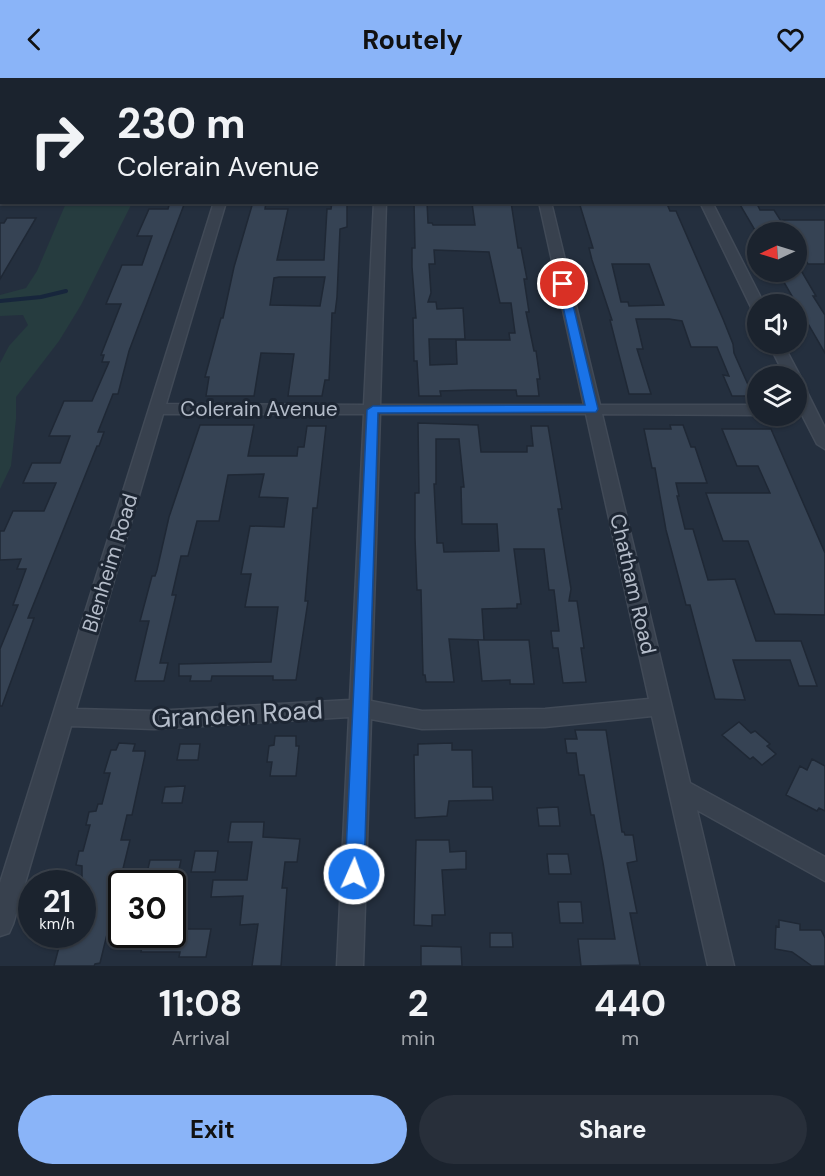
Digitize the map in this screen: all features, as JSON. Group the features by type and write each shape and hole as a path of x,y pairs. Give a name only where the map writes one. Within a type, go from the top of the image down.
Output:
{"street":[{"name":"Blenheim Road","path":"0,924 219,204"},
{"path":"350,966 380,204"},
{"name":"Chatham Road","path":"544,204 721,966"},
{"path":"707,204 752,294"},
{"name":"Colerain Avenue","path":"157,409 747,410"},
{"path":"807,410 825,409"},
{"path":"807,417 825,444"},
{"name":"Granden Road","path":"63,717 154,720 360,708 422,720 545,718 661,706"},
{"path":"680,789 825,870"}],"green space":[{"path":"66,204 132,204 81,305 59,341 16,397 11,466 0,489 0,363 9,346 28,325 23,315 0,316 0,295 26,288 37,271"}],"building":[{"path":"169,204 184,204 129,351 118,394 113,394 98,432 104,432 99,446 97,446 28,618 34,618 2,706 0,706 0,649 18,605 13,605 26,569 17,569 21,559 0,560 0,531 4,531 13,511 44,511 56,483 23,483 32,463 60,463 70,436 49,436 64,401 92,401 109,362 102,362 104,355 101,355 121,304 106,304 122,265 142,265 152,236 137,236 149,209 168,209"},
{"path":"252,204 266,204 265,209 288,209 277,260 324,260 327,209 331,209 332,204 347,204 347,227 340,229 337,297 335,313 332,313 329,380 325,380 322,396 288,396 294,354 261,353 254,396 206,396 209,377 205,377 221,318 223,318 234,267","holes":["325,277 320,306 270,305 274,278"]},
{"path":"414,204 427,204 428,223 433,225 475,225 472,204 511,204 518,248 521,248 527,279 524,279 529,312 526,312 534,351 536,351 540,379 537,379 539,396 517,396 516,390 472,390 440,391 441,396 419,396 417,361 414,361 413,318 416,318 412,248 415,248","holes":["434,250 489,252 500,303 511,303 515,333 509,333 510,340 456,340 457,364 430,365 429,339 465,339 463,308 437,309 436,302 428,302 431,293 429,264 435,264"]},
{"path":"580,204 667,204 670,211 676,211 733,344 734,353 747,382 747,396 732,396 723,375 729,376 717,347 691,347 682,321 669,319 636,319 643,349 637,349 651,394 629,394 610,320 612,320 589,248 593,248","holes":["612,264 649,264 664,305 629,306 628,302 621,302"]},
{"path":"740,204 757,204 760,210 774,210 782,222 750,222"},
{"path":"7,218 36,218 0,279 0,223 4,223"},
{"path":"783,220 825,220 825,264 807,262 807,222 784,222"},
{"path":"807,281 816,296 813,296 825,315 825,353 807,322 807,294 791,294 784,282"},
{"path":"418,423 478,425 481,452 527,452 527,446 533,446 531,426 548,426 562,509 558,509 571,589 569,601 577,601 586,682 563,683 558,648 553,648 551,631 559,631 554,590 549,590 544,549 514,549 521,604 517,604 517,608 482,609 484,640 449,639 454,682 426,682 425,675 423,675 421,590 417,590 415,538 415,493 419,493","holes":["436,439 459,439 464,487 461,487 462,524 497,524 499,551 444,552 443,543 437,543 434,484 436,484"]},
{"path":"200,425 254,425 248,456 297,456 298,447 304,447 307,426 326,426 317,508 313,508 305,601 308,601 296,680 273,680 273,676 212,676 211,681 190,681 191,676 179,676 179,664 271,662 278,607 245,607 251,574 241,574 250,526 284,527 288,498 259,497 264,474 228,475 219,521 197,521 188,556 181,556 172,595 176,595 160,663 168,663 164,681 135,681 149,621 140,621 152,576 155,576 157,570 169,517"},
{"path":"670,425 683,425 691,447 695,447 707,483 676,483 685,529 693,529 708,580 735,579 756,641 801,641 817,686 799,686 790,660 733,660 745,700 715,699 690,605 686,605 666,530 655,468 652,468 644,429 671,429"},
{"path":"722,429 771,429 825,553 825,615 775,614 748,541 723,541 706,493 770,493 758,466 737,466"},
{"path":"478,640 529,640 534,684 510,684 510,680 482,681"},
{"path":"739,722 751,733 755,731 770,744 767,746 776,754 762,765 753,757 750,759 722,735"},
{"path":"575,730 606,730 622,832 625,835 633,835 637,861 627,863 637,913 630,913 640,965 581,966 578,939 615,939 594,815 591,815 584,775 579,775 576,753 567,753 565,739 577,739"},
{"path":"275,736 296,736 296,746 299,746 296,776 270,776 272,762 267,762 269,746 274,745"},
{"path":"119,743 135,744 133,751 145,751 145,755 132,815 127,815 121,840 130,840 123,870 108,870 108,930 100,963 94,966 54,966 59,948 96,948 96,870 82,870 82,866 76,865 79,851 83,851 90,825 86,825 89,812 96,811 98,804 102,804 110,773 104,773 111,750 116,750"},
{"path":"452,743 452,750 472,750 473,787 492,787 493,800 449,801 447,816 415,818 414,755 418,755 418,744"},
{"path":"180,744 200,744 198,760 177,760"},
{"path":"812,759 825,766 825,811 819,808 817,811 786,795 800,766 807,770"},
{"path":"185,786 182,803 162,803 165,787"},
{"path":"558,807 560,826 539,826 537,808"},
{"path":"231,822 264,822 263,837 300,839 297,862 285,862 282,888 287,888 281,966 252,966 258,924 240,925 243,896 211,897 213,880 247,880 252,842 228,842"},
{"path":"416,840 449,840 450,852 466,851 466,869 442,870 445,915 432,915 432,926 414,925"},
{"path":"195,851 218,851 215,872 191,872"},
{"path":"547,854 568,854 571,874 549,874"},
{"path":"150,860 181,860 179,870 148,870"},
{"path":"558,902 581,902 583,923 560,923"},
{"path":"779,920 800,924 800,930 821,930 825,938 825,966 812,966 792,952 775,949 776,926 779,927"},
{"path":"186,929 211,929 206,957 179,957 180,952 141,952 142,948 186,948"},
{"path":"490,933 512,933 513,947 490,947"},
{"path":"421,946 461,947 462,966 421,966"}],"waterway":[{"path":"0,301 41,297 66,291"}],"route":[{"path":"354,874 373,410 592,409 563,284"}]}
